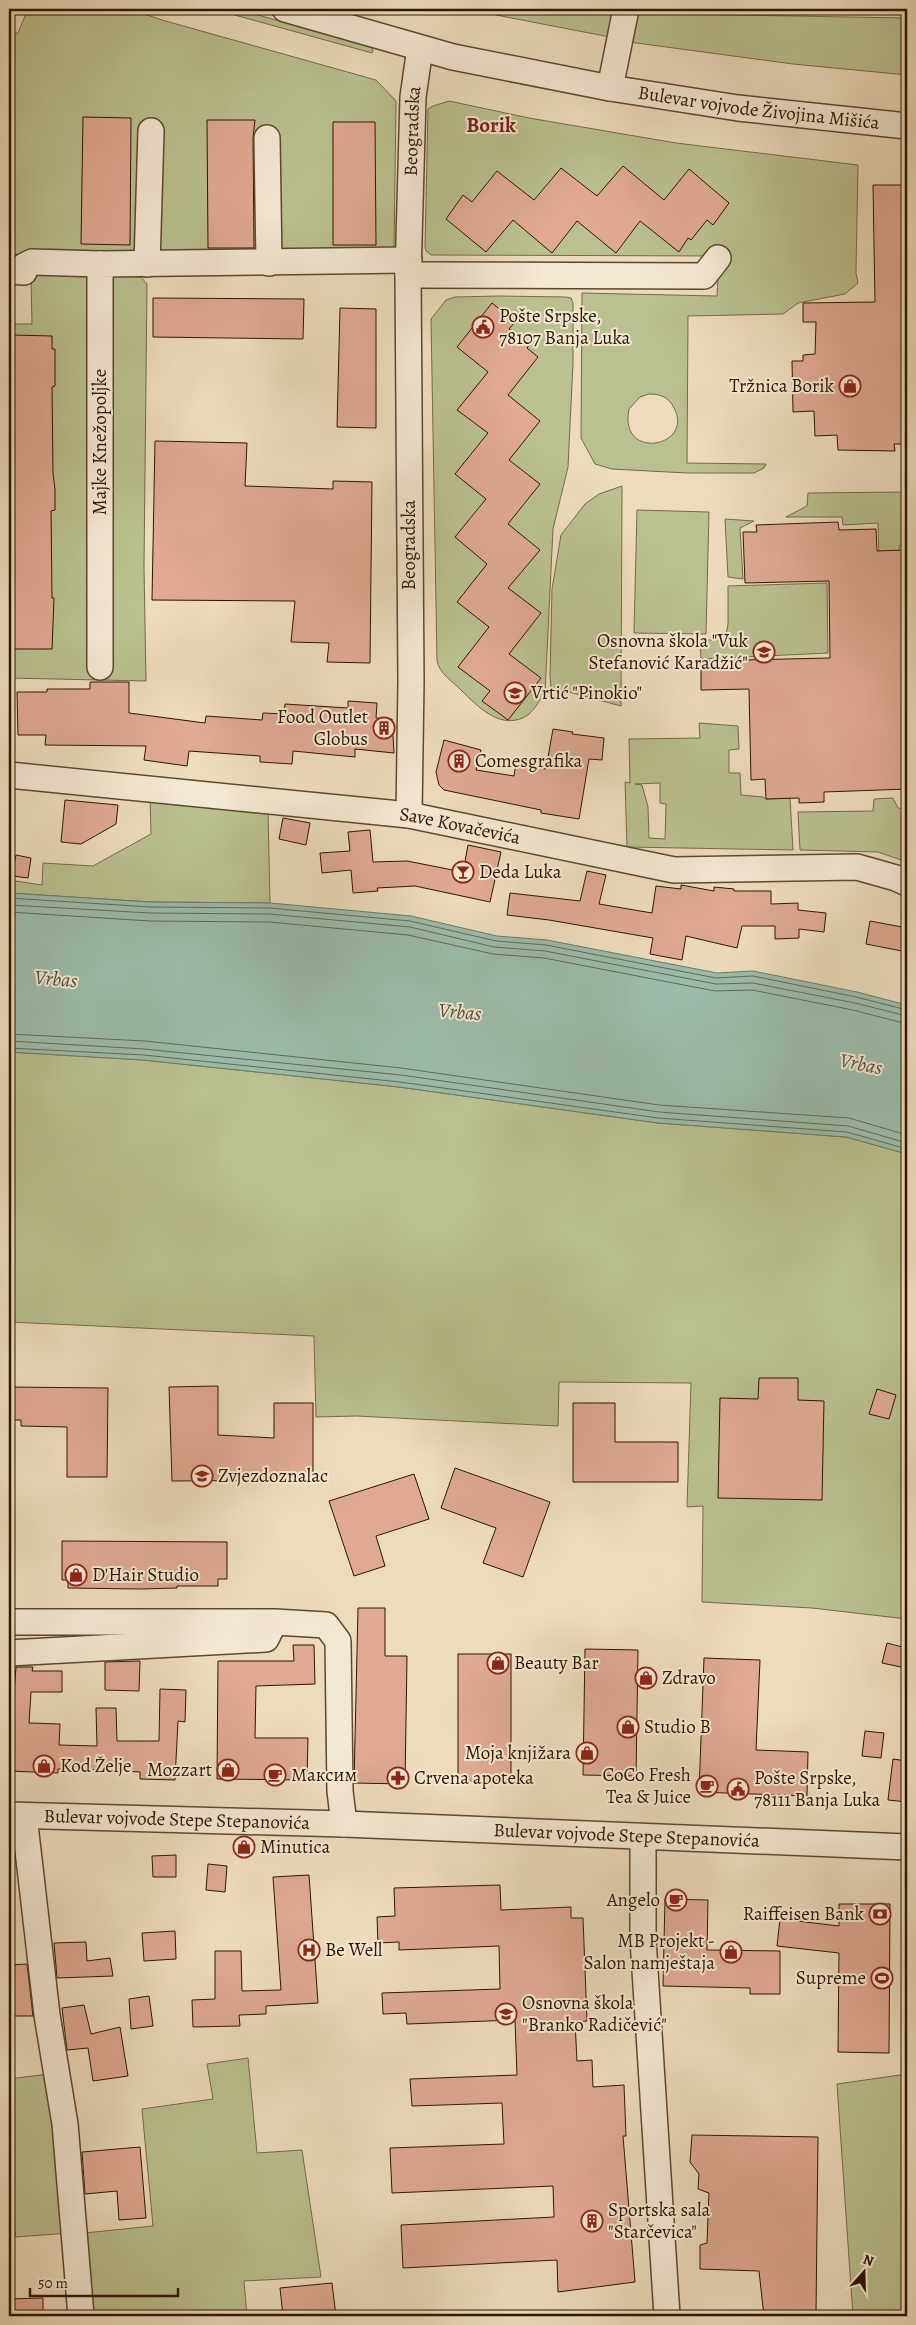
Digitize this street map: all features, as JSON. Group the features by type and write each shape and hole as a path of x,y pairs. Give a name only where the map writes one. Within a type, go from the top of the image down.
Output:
{"street":[{"name":"Bulevar vojvode Živojina Mišića","path":"285,9 453,57 610,88 738,108 907,126"},
{"name":"Bulevar vojvode Živojina Mišića","path":"610,88 626,9"},
{"name":"Beogradska","path":"408,815 411,681 409,268 413,97 420,48"},
{"path":"147,264 151,131"},
{"path":"267,138 268,263"},
{"path":"9,272 24,272 24,266 32,262 100,264 268,263 704,276 718,258"},
{"name":"Majke Knežopoljke","path":"100,264 100,667"},
{"name":"Save Kovačevića","path":"9,775 408,815 674,870 857,868 896,878 907,883"},
{"path":"9,1622 275,1622 326,1625 338,1641 340,1791 344,1807 344,1824"},
{"path":"9,1653 266,1639 275,1622"},
{"path":"16,1816 65,2124 81,2316"},
{"name":"Bulevar vojvode Stepe Stepanovića","path":"16,1816 344,1824 907,1847"},
{"path":"642,1837 643,1939 667,2316"}],"shaded area":[{"path":"28,9 130,9 162,20 376,80 396,101 394,249 81,253 39,250 9,256 9,39 10,34 18,33"},
{"path":"213,9 236,9 371,46 373,50 372,53"},
{"path":"465,9 621,9 615,38"},
{"path":"636,9 676,9 677,14 907,18 907,75 793,64 629,42"},
{"path":"449,101 529,118 676,143 858,165 856,273 858,283 845,294 798,303 783,314 688,316 687,463 766,464 764,468 754,473 687,473 612,469 595,464 581,438 582,293 717,296 719,256 431,255 425,248 428,109","holes":["653,394 670,401 678,421 674,432 666,439 655,443 644,442 634,437 629,426 629,409 640,397"]},
{"path":"36,273 87,276 89,281 111,280 117,276 141,277 147,284 144,567 146,681 9,678 9,324 32,324 31,281"},
{"path":"455,297 566,297 571,298 573,303 573,364 568,467 553,529 545,693 528,715 518,720 509,721 500,719 483,710 444,674 437,661 431,319 446,300"},
{"path":"622,486 621,706 551,687 550,677 552,589 561,535 585,504 599,494"},
{"path":"907,492 907,545 900,545 897,558 879,558 878,523 843,525 842,517 786,517 807,506 808,493"},
{"path":"637,510 709,512 706,634 634,633"},
{"path":"725,519 754,521 740,528 743,579 728,577"},
{"path":"827,583 828,653 701,659 700,640 725,640 728,624 728,586"},
{"path":"699,723 738,726 739,749 729,750 729,773 740,773 741,795 763,797 766,799 790,798 793,850 627,847 625,782 630,783 629,739 700,738","holes":["660,783 660,803 666,804 665,839 649,838 648,807 642,785 635,784"]},
{"path":"150,797 268,811 270,903 150,902 9,893 9,880 42,885 43,863 93,866 151,834"},
{"path":"893,798 898,808 907,809 907,862 878,852 800,850 798,812 873,811 874,799"},
{"path":"9,1052 143,1060 399,1087 658,1123 846,1137 907,1154 907,1619 812,1608 702,1602 703,1506 687,1507 691,1383 559,1382 558,1426 356,1416 316,1417 314,1336 9,1322"},
{"path":"248,2058 257,2153 302,2150 321,2277 244,2281 247,2316 94,2316 85,2233 153,2226 142,2109 213,2099 207,2064"},
{"path":"49,2074 69,2233 16,2237 9,2200 9,2079"},
{"path":"907,2074 907,2316 853,2316 837,2084"}],"water":[{"name":"Vrbas","path":"9,893 150,902 270,903 411,916 497,936 547,940 717,973 753,971 857,992 907,1005 907,1154 846,1137 658,1123 399,1087 143,1060 9,1052"}],"building":[{"path":"83,117 131,118 130,245 81,244"},
{"path":"207,120 255,120 253,138 254,248 208,248"},
{"path":"333,122 375,122 376,245 333,245"},
{"path":"623,166 664,200 689,169 729,203 713,225 707,220 691,240 688,238 679,252 640,221 616,253 577,221 552,253 513,220 486,252 446,219 463,195 472,202 497,171 534,200 561,168 597,196"},
{"name":"Tržnica Borik","path":"873,185 907,185 907,444 894,444 895,451 838,450 837,435 815,436 814,411 793,412 792,361 803,361 803,355 815,354 816,322 803,322 803,303 875,302"},
{"path":"153,298 304,299 303,339 153,337"},
{"path":"492,303 515,322 509,329 529,345 527,348 538,357 508,395 540,421 509,460 540,484 508,524 540,550 508,588 541,613 509,654 541,678 508,720 482,701 490,691 458,667 489,627 457,602 487,564 455,537 486,499 455,474 488,433 457,410 488,372 457,347"},
{"path":"340,308 376,309 376,428 337,427"},
{"path":"11,335 52,336 52,349 55,349 55,386 52,387 55,510 51,511 52,598 54,598 52,649 9,649"},
{"path":"155,441 247,443 245,486 333,489 333,481 372,482 370,663 327,662 329,643 291,642 295,601 152,600"},
{"path":"838,522 839,530 876,529 877,551 907,550 907,789 824,792 824,802 799,803 799,798 766,799 765,779 751,780 749,689 701,690 701,661 830,658 829,581 745,583 743,532 757,532 756,525"},
{"path":"90,682 129,682 129,713 205,723 206,716 262,720 263,713 284,714 285,704 348,708 348,701 377,703 376,718 392,719 394,753 355,749 355,757 293,751 292,764 260,762 260,756 189,751 187,766 144,760 146,746 45,745 46,735 18,735 17,692 47,692 47,689 90,689"},
{"path":"553,729 573,732 572,734 604,738 602,760 589,759 579,819 541,813 541,810 444,790 439,785 436,772 444,740 481,750 476,770 514,776 516,764 546,769"},
{"path":"65,800 118,805 116,824 81,844 61,842"},
{"path":"283,818 310,823 306,845 279,839"},
{"path":"370,830 373,862 407,861 463,872 468,845 501,852 490,902 415,886 377,888 378,891 353,893 351,870 322,873 320,853 350,851 348,832"},
{"path":"16,855 31,858 28,878 12,876"},
{"path":"587,871 606,875 599,904 652,913 656,886 681,889 681,885 714,891 714,887 734,889 734,891 771,891 771,904 798,903 798,910 826,913 824,932 799,929 799,938 775,939 775,926 742,926 737,948 686,936 682,960 650,954 653,938 549,920 507,915 510,893 580,901"},
{"path":"870,921 907,928 907,952 866,944"},
{"path":"759,1378 798,1378 798,1400 824,1401 822,1500 718,1498 720,1398 758,1399"},
{"path":"218,1386 218,1435 274,1438 274,1403 313,1403 313,1480 172,1481 169,1387"},
{"path":"9,1387 108,1388 107,1477 67,1477 67,1427 21,1426 21,1420 9,1420"},
{"path":"877,1389 896,1395 889,1419 869,1414"},
{"path":"573,1403 615,1403 615,1442 678,1442 678,1482 573,1482"},
{"path":"455,1468 550,1502 523,1577 483,1563 496,1528 441,1508"},
{"path":"414,1474 429,1519 376,1536 385,1566 354,1576 329,1501"},
{"path":"62,1541 227,1542 227,1579 218,1579 218,1586 177,1586 177,1588 140,1589 68,1588 68,1580 62,1580"},
{"path":"358,1608 385,1608 385,1656 407,1656 405,1784 354,1783"},
{"path":"887,1643 906,1648 901,1667 882,1663"},
{"path":"293,1645 314,1645 315,1684 256,1686 255,1738 308,1738 307,1780 217,1779 218,1661 294,1661"},
{"path":"585,1649 638,1650 636,1776 583,1775"},
{"path":"458,1654 511,1654 511,1781 458,1781"},
{"path":"704,1658 760,1660 756,1750 808,1752 807,1796 699,1792"},
{"path":"140,1661 139,1691 105,1690 105,1662"},
{"path":"16,1667 33,1667 32,1671 62,1671 62,1692 31,1692 29,1723 60,1724 59,1745 97,1746 96,1708 116,1708 117,1741 159,1741 160,1689 186,1690 185,1722 178,1721 175,1780 140,1779 140,1772 58,1769 58,1773 9,1771 9,1718 12,1718"},
{"path":"865,1731 884,1733 881,1758 862,1756"},
{"path":"893,1759 907,1761 907,1802 888,1800"},
{"path":"176,1855 176,1877 153,1877 152,1856"},
{"path":"208,1864 227,1866 225,1892 206,1890"},
{"path":"309,1875 318,2003 266,2006 266,2014 239,2015 240,2026 193,2027 192,2000 215,1999 215,1951 241,1951 242,1991 281,1990 273,1877"},
{"path":"500,1885 501,1910 571,1907 571,1918 583,1918 587,2021 575,2022 577,2061 592,2060 593,2087 624,2085 626,2136 623,2136 635,2282 558,2292 557,2260 403,2268 401,2225 554,2217 553,2186 392,2193 390,2148 504,2144 502,2103 412,2106 410,2079 517,2075 515,2020 407,2024 406,2013 383,2014 382,1993 500,1989 499,1946 399,1950 399,1942 378,1943 377,1917 395,1916 394,1888"},
{"path":"665,1899 708,1900 707,1950 780,1951 780,1994 750,1994 750,1988 663,1986"},
{"path":"839,1904 890,1904 889,2053 838,2052 839,1953 777,1946 780,1919 839,1926"},
{"path":"175,1931 176,1959 144,1961 142,1933"},
{"path":"86,1942 87,1961 110,1958 113,1976 57,1978 54,1943"},
{"path":"27,1964 33,2016 9,2016 9,1965"},
{"path":"149,1996 153,2026 131,2029 129,1999"},
{"path":"84,2005 91,2034 120,2027 128,2076 93,2081 88,2048 67,2050 62,2008"},
{"path":"692,2135 818,2137 816,2314 764,2316 759,2271 700,2269 700,2245 707,2243 709,2193 698,2189 699,2174 690,2162"},
{"path":"140,2147 146,2218 119,2220 117,2191 85,2194 82,2152"},
{"path":"332,2283 336,2316 283,2316 280,2288"},
{"path":"43,2298 43,2316 9,2316 9,2299"}],"place":[{"name":"Pošte Srpske, 78107 Banja Luka","path":"483,327"},
{"name":"Tržnica Borik","path":"850,386"},
{"name":"Osnovna škola \"Vuk Stefanović Karadžić\"","path":"764,652"},
{"name":"Vrtić \"Pinokio\"","path":"515,693"},
{"name":"Food Outlet Globus","path":"384,728"},
{"name":"Comesgrafika","path":"459,761"},
{"name":"Deda Luka","path":"463,872"},
{"name":"Zvjezdoznalac","path":"202,1476"},
{"name":"D'Hair Studio","path":"76,1575"},
{"name":"Beauty Bar","path":"498,1663"},
{"name":"Zdravo","path":"646,1678"},
{"name":"Studio B","path":"628,1727"},
{"name":"Moja knjižara","path":"587,1753"},
{"name":"Kod Želje","path":"44,1766"},
{"name":"Mozzart","path":"228,1770"},
{"name":"Максим","path":"275,1775"},
{"name":"Crvena apoteka","path":"398,1778"},
{"name":"CoCo Fresh Tea & Juice","path":"707,1786"},
{"name":"Pošte Srpske, 78111 Banja Luka","path":"738,1789"},
{"name":"Minutica","path":"244,1847"},
{"name":"Angelo","path":"676,1900"},
{"name":"Raiffeisen Bank","path":"880,1914"},
{"name":"Be Well","path":"309,1950"},
{"name":"MB Projekt - Salon namještaja","path":"731,1952"},
{"name":"Supreme","path":"882,1978"},
{"name":"Osnovna škola \"Branko Radičević\"","path":"506,2014"},
{"name":"Sportska sala \"Starčevica\"","path":"592,2221"}],"district":[{"name":"Borik","path":"491,125"}]}
